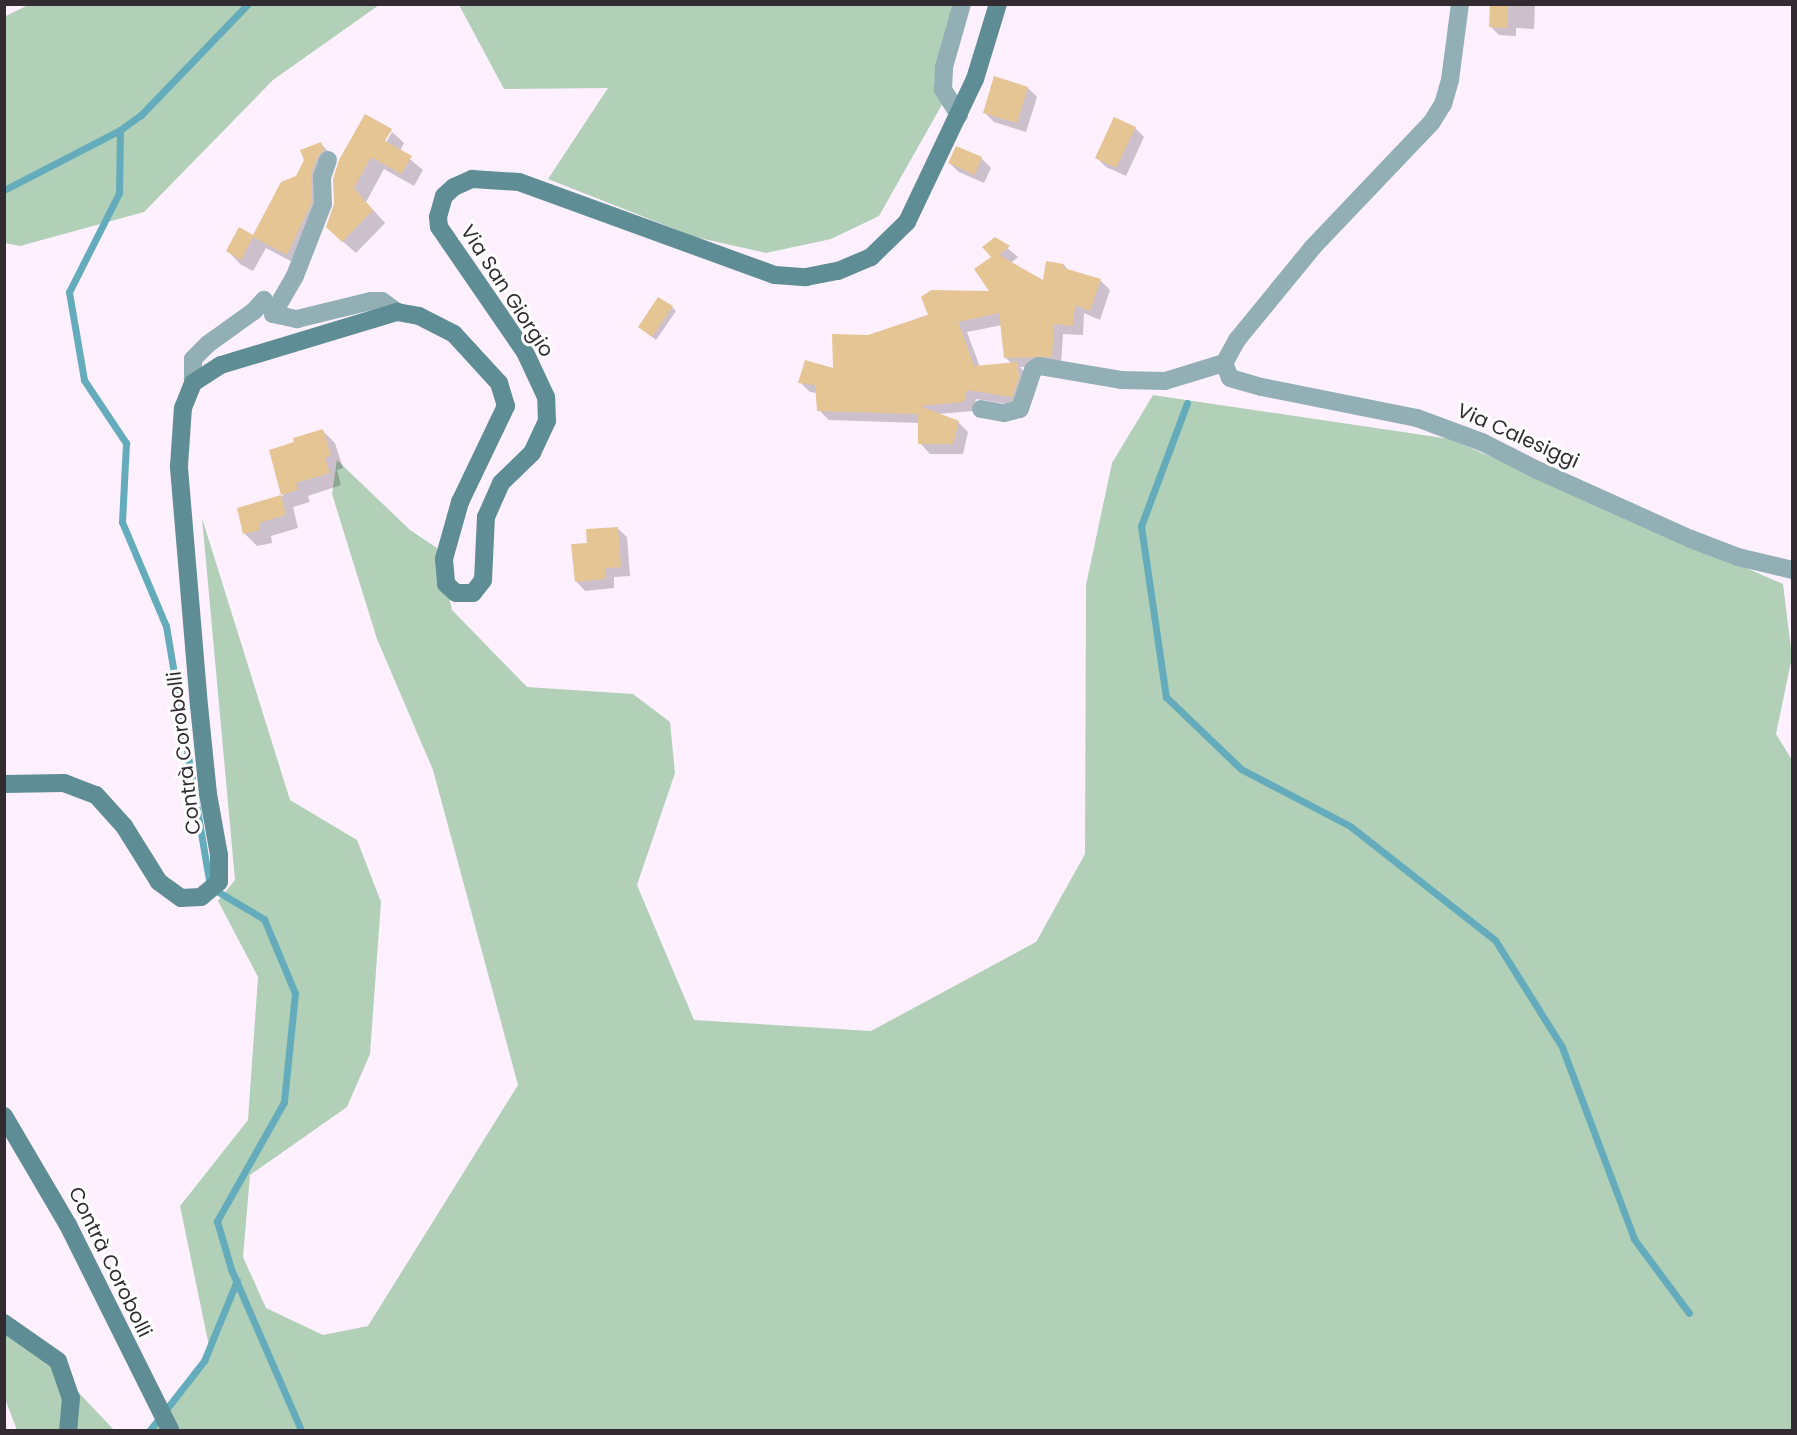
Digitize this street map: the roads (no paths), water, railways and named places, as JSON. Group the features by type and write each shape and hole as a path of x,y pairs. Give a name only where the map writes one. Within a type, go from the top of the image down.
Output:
{"street":[{"path":"959,115 943,89 944,66 962,4"},
{"name":"Via San Giorgio","path":"397,312 418,316 454,334 499,383 506,406 460,502 444,559 446,584 456,593 473,593 483,580 486,517 501,483 532,453 547,421 546,397 525,352 439,227 438,217 444,196 454,187 472,179 519,182 774,275 806,277 838,271 871,257 907,222 975,79 998,4"},
{"path":"981,409 1004,413 1020,409 1033,370 1039,366 1120,380 1165,381 1224,363 1237,340 1313,247 1376,184 1431,123 1443,104 1450,80 1460,4"},
{"path":"328,160 322,177 323,204 295,276 273,314 297,319 371,301 381,301 397,312"},
{"path":"193,383 194,359 208,344 254,311 264,300"},
{"path":"193,383 221,364 397,312"},
{"name":"Via Calesiggi","path":"1224,363 1230,378 1262,387 1417,418 1443,427 1482,442 1535,469 1691,538 1738,557 1792,570"},
{"name":"Contrà Corobolli","path":"4,784 64,783 96,795 124,825 159,882 181,898 201,897 219,882 219,855 208,794 200,717 179,466 183,408 193,383"},
{"name":"Contrà Corobolli","path":"4,1116 68,1225 170,1431"},
{"path":"4,1323 58,1361 71,1398 68,1431"}],"waterway":[{"path":"4,190 120,130 141,115 248,4"},
{"path":"120,130 119,193 69,292 84,380 126,443 122,522 166,626 210,887 264,919 295,993 284,1102 217,1221 231,1269 301,1430"},
{"path":"1187,403 1141,526 1166,697 1241,769 1350,826 1495,940 1562,1047 1634,1239 1689,1313"},
{"path":"150,1430 204,1361 237,1280"}]}
